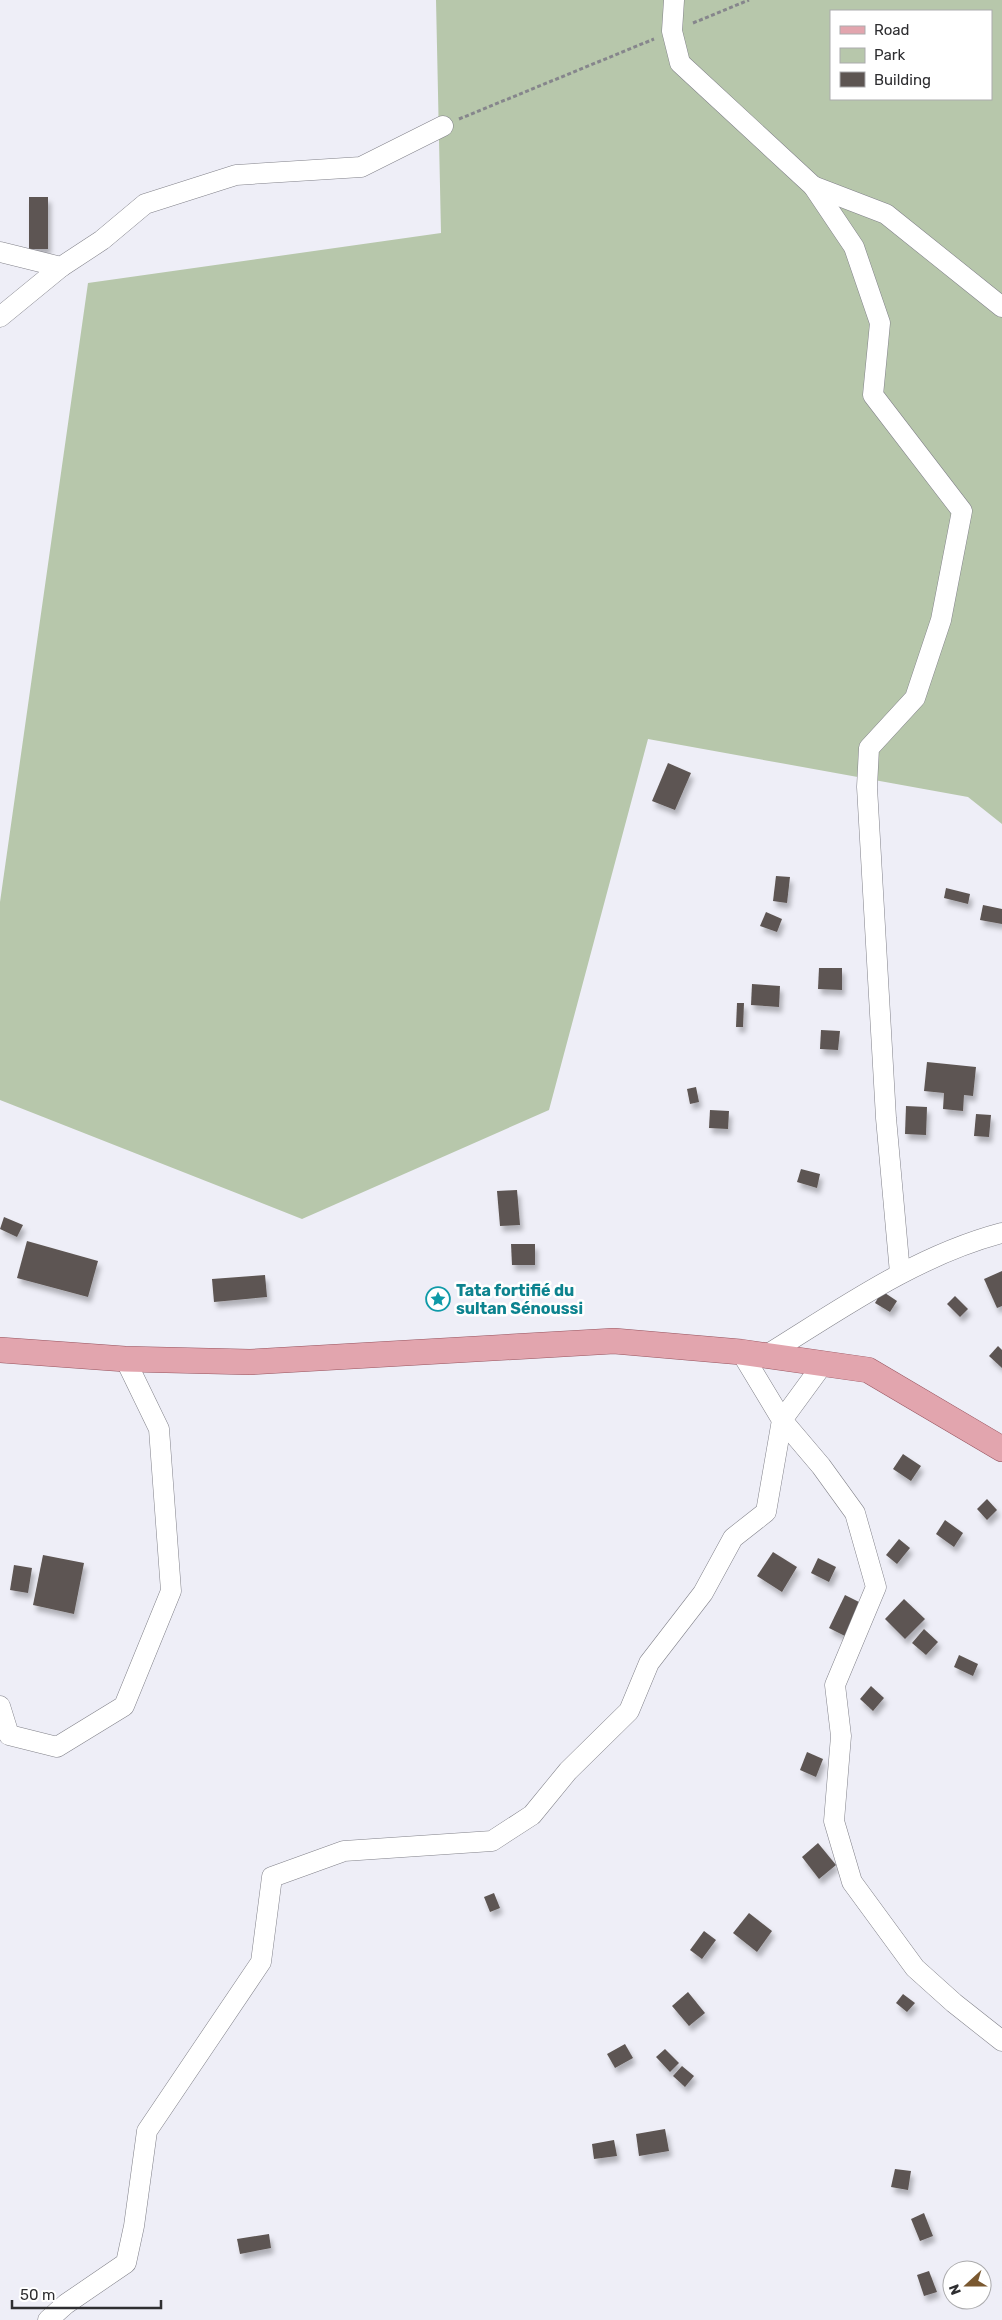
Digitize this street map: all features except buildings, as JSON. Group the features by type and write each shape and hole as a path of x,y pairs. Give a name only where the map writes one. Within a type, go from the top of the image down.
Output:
{"main road":[{"path":"0,1350 125,1359 250,1362 614,1341 753,1354 868,1370 1002,1449"}],"street":[{"path":"674,0 672,31 680,62 813,186 854,247 880,323 873,395 962,511 942,620 915,698 869,748 867,787 886,1118 900,1273"},
{"path":"0,317 61,267 102,240 145,204 236,175 361,167 442,126"},
{"path":"813,186 886,214 1002,307"},
{"path":"0,252 61,267"},
{"path":"1002,1233 972,1241 900,1273 753,1354 782,1420 822,1466 855,1513 876,1587 834,1686 841,1736 834,1821 852,1882 915,1968 954,2003 1002,2041"},
{"path":"0,1706 9,1735 57,1747 124,1706 171,1591 159,1429 125,1359"},
{"path":"48,2320 66,2304 126,2263 134,2226 147,2131 261,1962 272,1877 344,1851 492,1841 532,1815 568,1771 629,1711 650,1663 703,1593 733,1538 766,1512 782,1420 823,1364"}],"path":[{"path":"442,126 749,0"}],"green space":[{"path":"436,0 1002,0 1002,824 968,797 648,739 549,1110 302,1219 0,1100 0,902 88,283 441,233"}],"place":[{"name":"Tata fortifié du sultan Sénoussi","path":"438,1299"}]}
